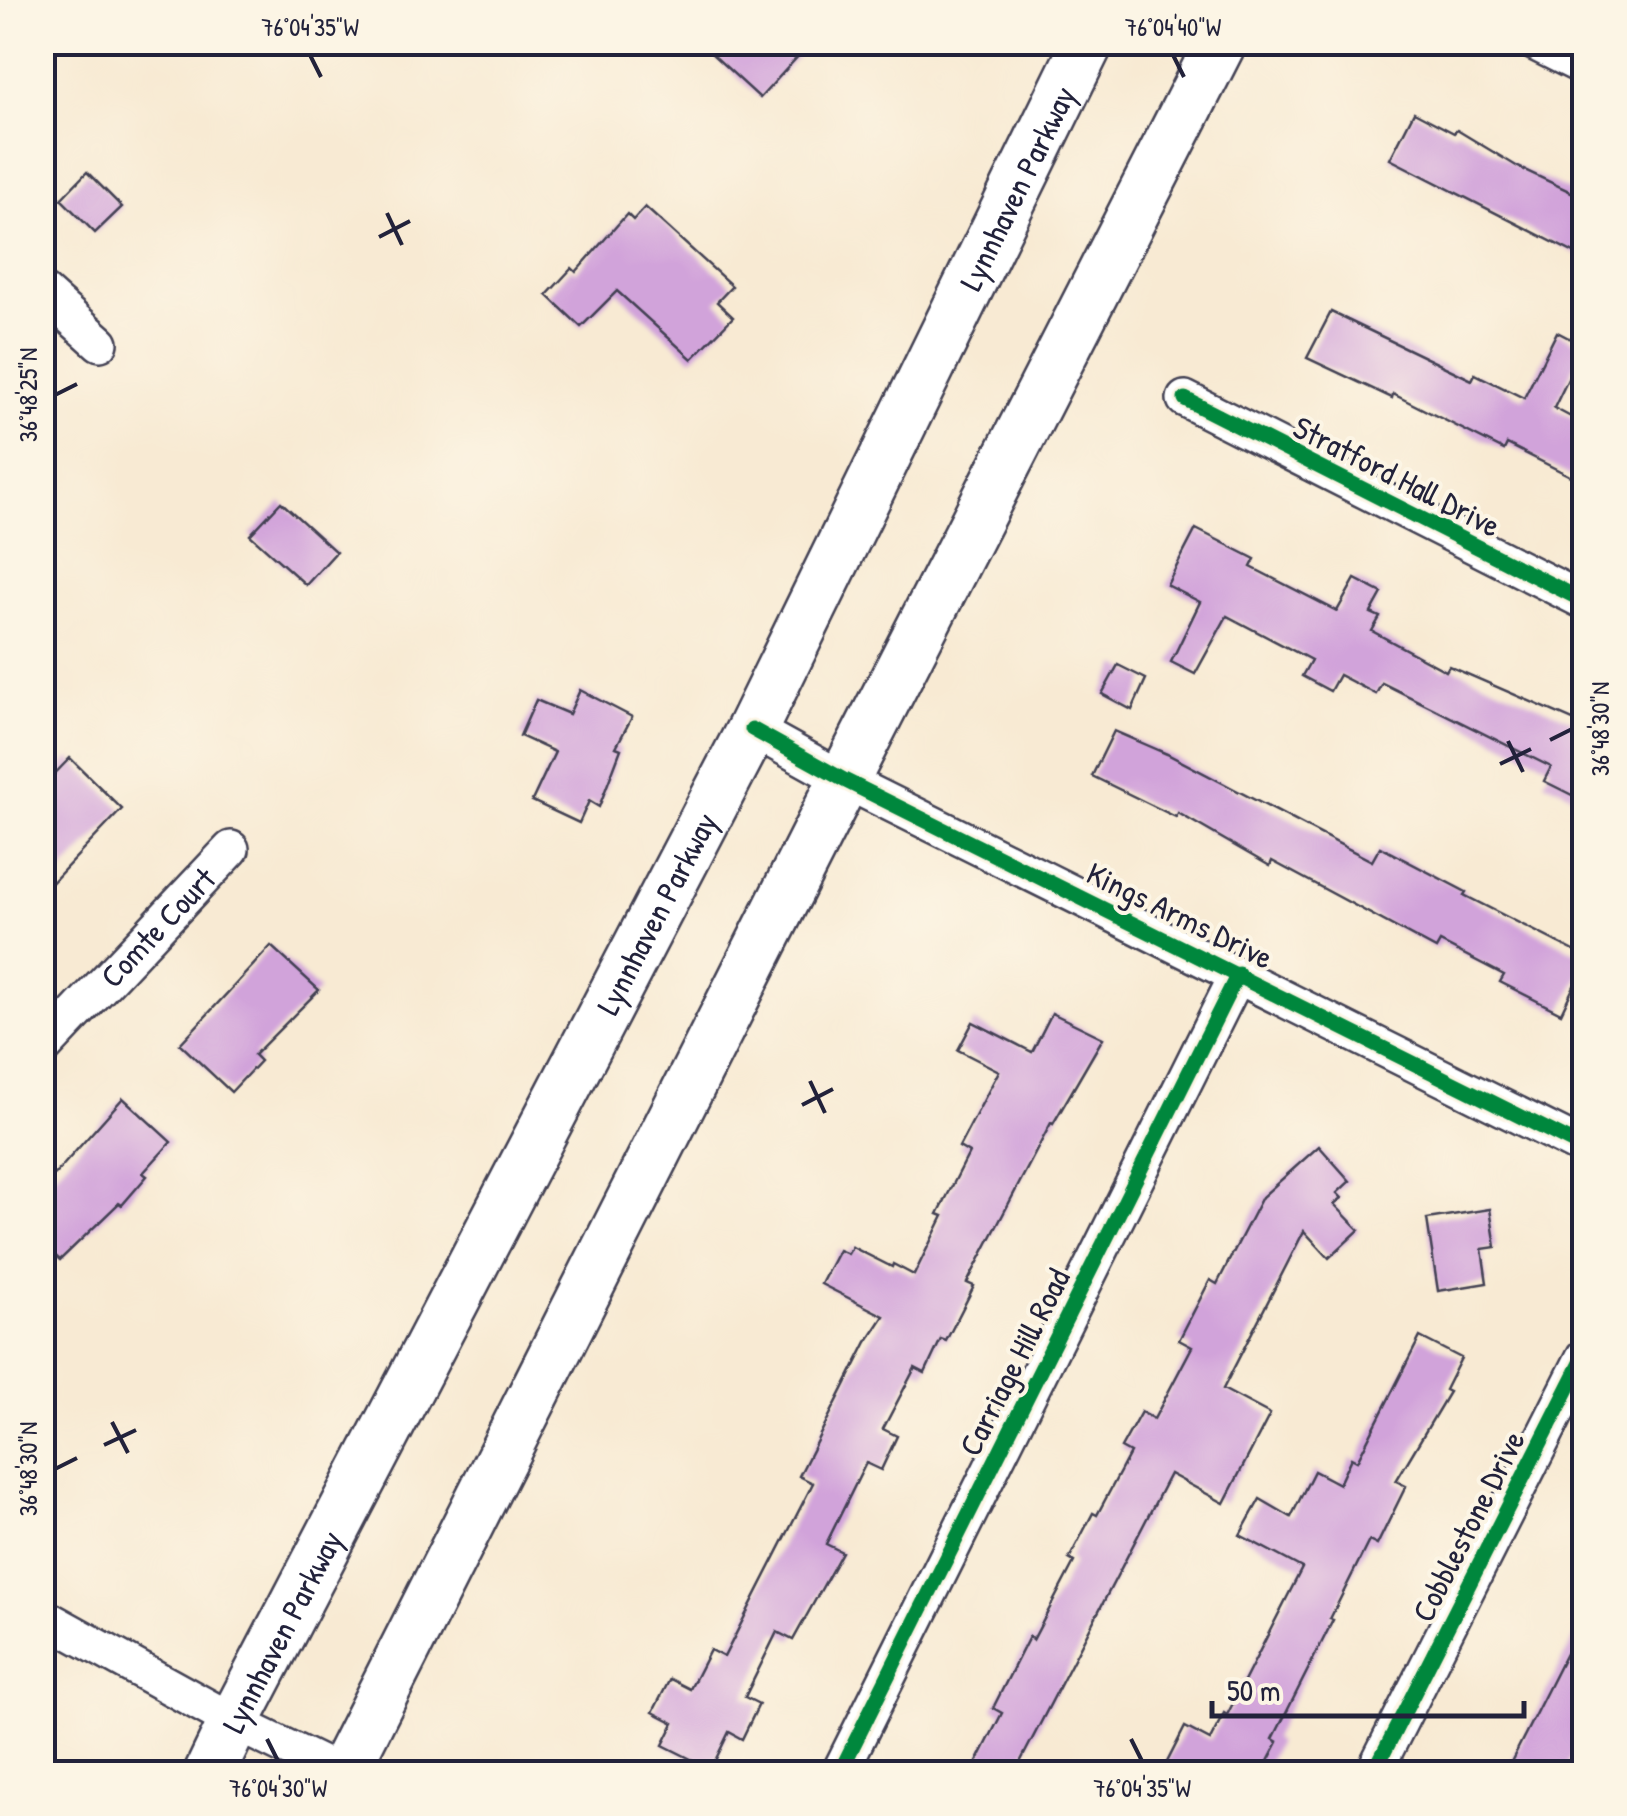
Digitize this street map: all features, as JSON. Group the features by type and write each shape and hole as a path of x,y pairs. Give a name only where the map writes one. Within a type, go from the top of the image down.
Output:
{"main road":[{"name":"Lynnhaven Parkway","path":"209,1774 752,729 1088,42"},
{"path":"342,1774 1220,42"}],"street":[{"path":"1534,42 1584,68"},
{"path":"42,290 100,343"},
{"name":"Stratford Hall Drive","path":"1185,400 1584,601"},
{"name":"Kings Arms Drive","path":"752,729 844,780 1584,1148"},
{"name":"Comte Court","path":"42,1049 231,849"},
{"name":"Carriage Hill Road","path":"839,1774 1238,974"},
{"name":"Cobblestone Drive","path":"1373,1774 1584,1358"},
{"path":"42,1616 234,1722 342,1774"}],"building":[{"path":"699,42 811,42 760,98"},
{"path":"1414,112 1454,133 1457,130 1518,167 1584,198 1584,258 1390,159"},
{"path":"87,172 122,207 95,233 61,199"},
{"path":"645,207 732,286 717,302 733,317 692,359 617,291 581,327 547,295 572,268 576,272 627,214 633,220"},
{"path":"1331,312 1472,380 1475,374 1524,398 1557,332 1584,346 1554,408 1584,424 1584,483 1507,444 1504,450 1393,394 1392,398 1307,358"},
{"path":"281,502 336,552 306,585 250,535"},
{"path":"1196,529 1255,559 1251,567 1337,611 1355,579 1382,593 1371,613 1380,617 1372,631 1446,671 1449,666 1575,721 1584,703 1584,801 1544,781 1551,767 1382,683 1376,694 1339,675 1330,691 1302,676 1311,660 1227,616 1195,674 1171,662 1200,602 1167,585"},
{"path":"1118,665 1146,679 1132,710 1102,694"},
{"path":"580,690 632,717 616,747 621,749 599,807 589,801 579,823 532,801 555,752 520,736 536,700 569,714"},
{"path":"1114,731 1167,754 1372,861 1380,847 1584,956 1584,965 1561,1013 1500,982 1504,975 1440,942 1436,949 1272,861 1270,866 1178,813 1176,817 1092,776"},
{"path":"70,758 122,809 42,893 42,787"},
{"path":"271,946 319,990 254,1055 260,1061 231,1092 180,1044"},
{"path":"1052,1013 1103,1038 1051,1123 967,1283 974,1286 946,1341 941,1339 925,1373 915,1368 883,1429 897,1436 881,1470 866,1463 826,1544 842,1552 793,1640 777,1632 745,1697 759,1704 742,1739 729,1732 711,1769 663,1745 674,1723 653,1712 670,1679 690,1689 710,1650 724,1657 813,1483 799,1476 884,1316 821,1284 839,1250 848,1254 852,1247 914,1275 943,1216 938,1214 969,1153 959,1147 999,1071 958,1050 973,1022 1032,1052"},
{"path":"123,1098 171,1142 143,1173 147,1176 122,1205 119,1203 60,1260 42,1244 42,1189"},
{"path":"1319,1146 1350,1181 1337,1193 1342,1198 1334,1204 1359,1230 1329,1258 1304,1231 1223,1389 1270,1414 1224,1503 1170,1474 1014,1774 971,1774 1002,1713 993,1708 1074,1562 1069,1559 1093,1513 1097,1515 1130,1453 1121,1448 1141,1412 1154,1419 1192,1347 1179,1340 1210,1280 1217,1284 1262,1197"},
{"path":"1490,1209 1496,1247 1482,1249 1487,1283 1438,1291 1427,1219"},
{"path":"1420,1337 1461,1358 1445,1390 1449,1392 1396,1481 1406,1486 1377,1545 1369,1541 1273,1739 1278,1742 1264,1769 1273,1774 1161,1774 1185,1727 1210,1740 1224,1713 1227,1715 1302,1568 1240,1535 1260,1499 1291,1517 1314,1471 1339,1484 1351,1458 1357,1461"},
{"path":"1584,1618 1584,1731 1563,1774 1505,1774"}],"cycle path":[{"path":"1185,399 1584,601"},
{"path":"752,729 844,780 1584,1148"},
{"path":"839,1774 1238,974"},
{"path":"1373,1774 1584,1357"}]}
